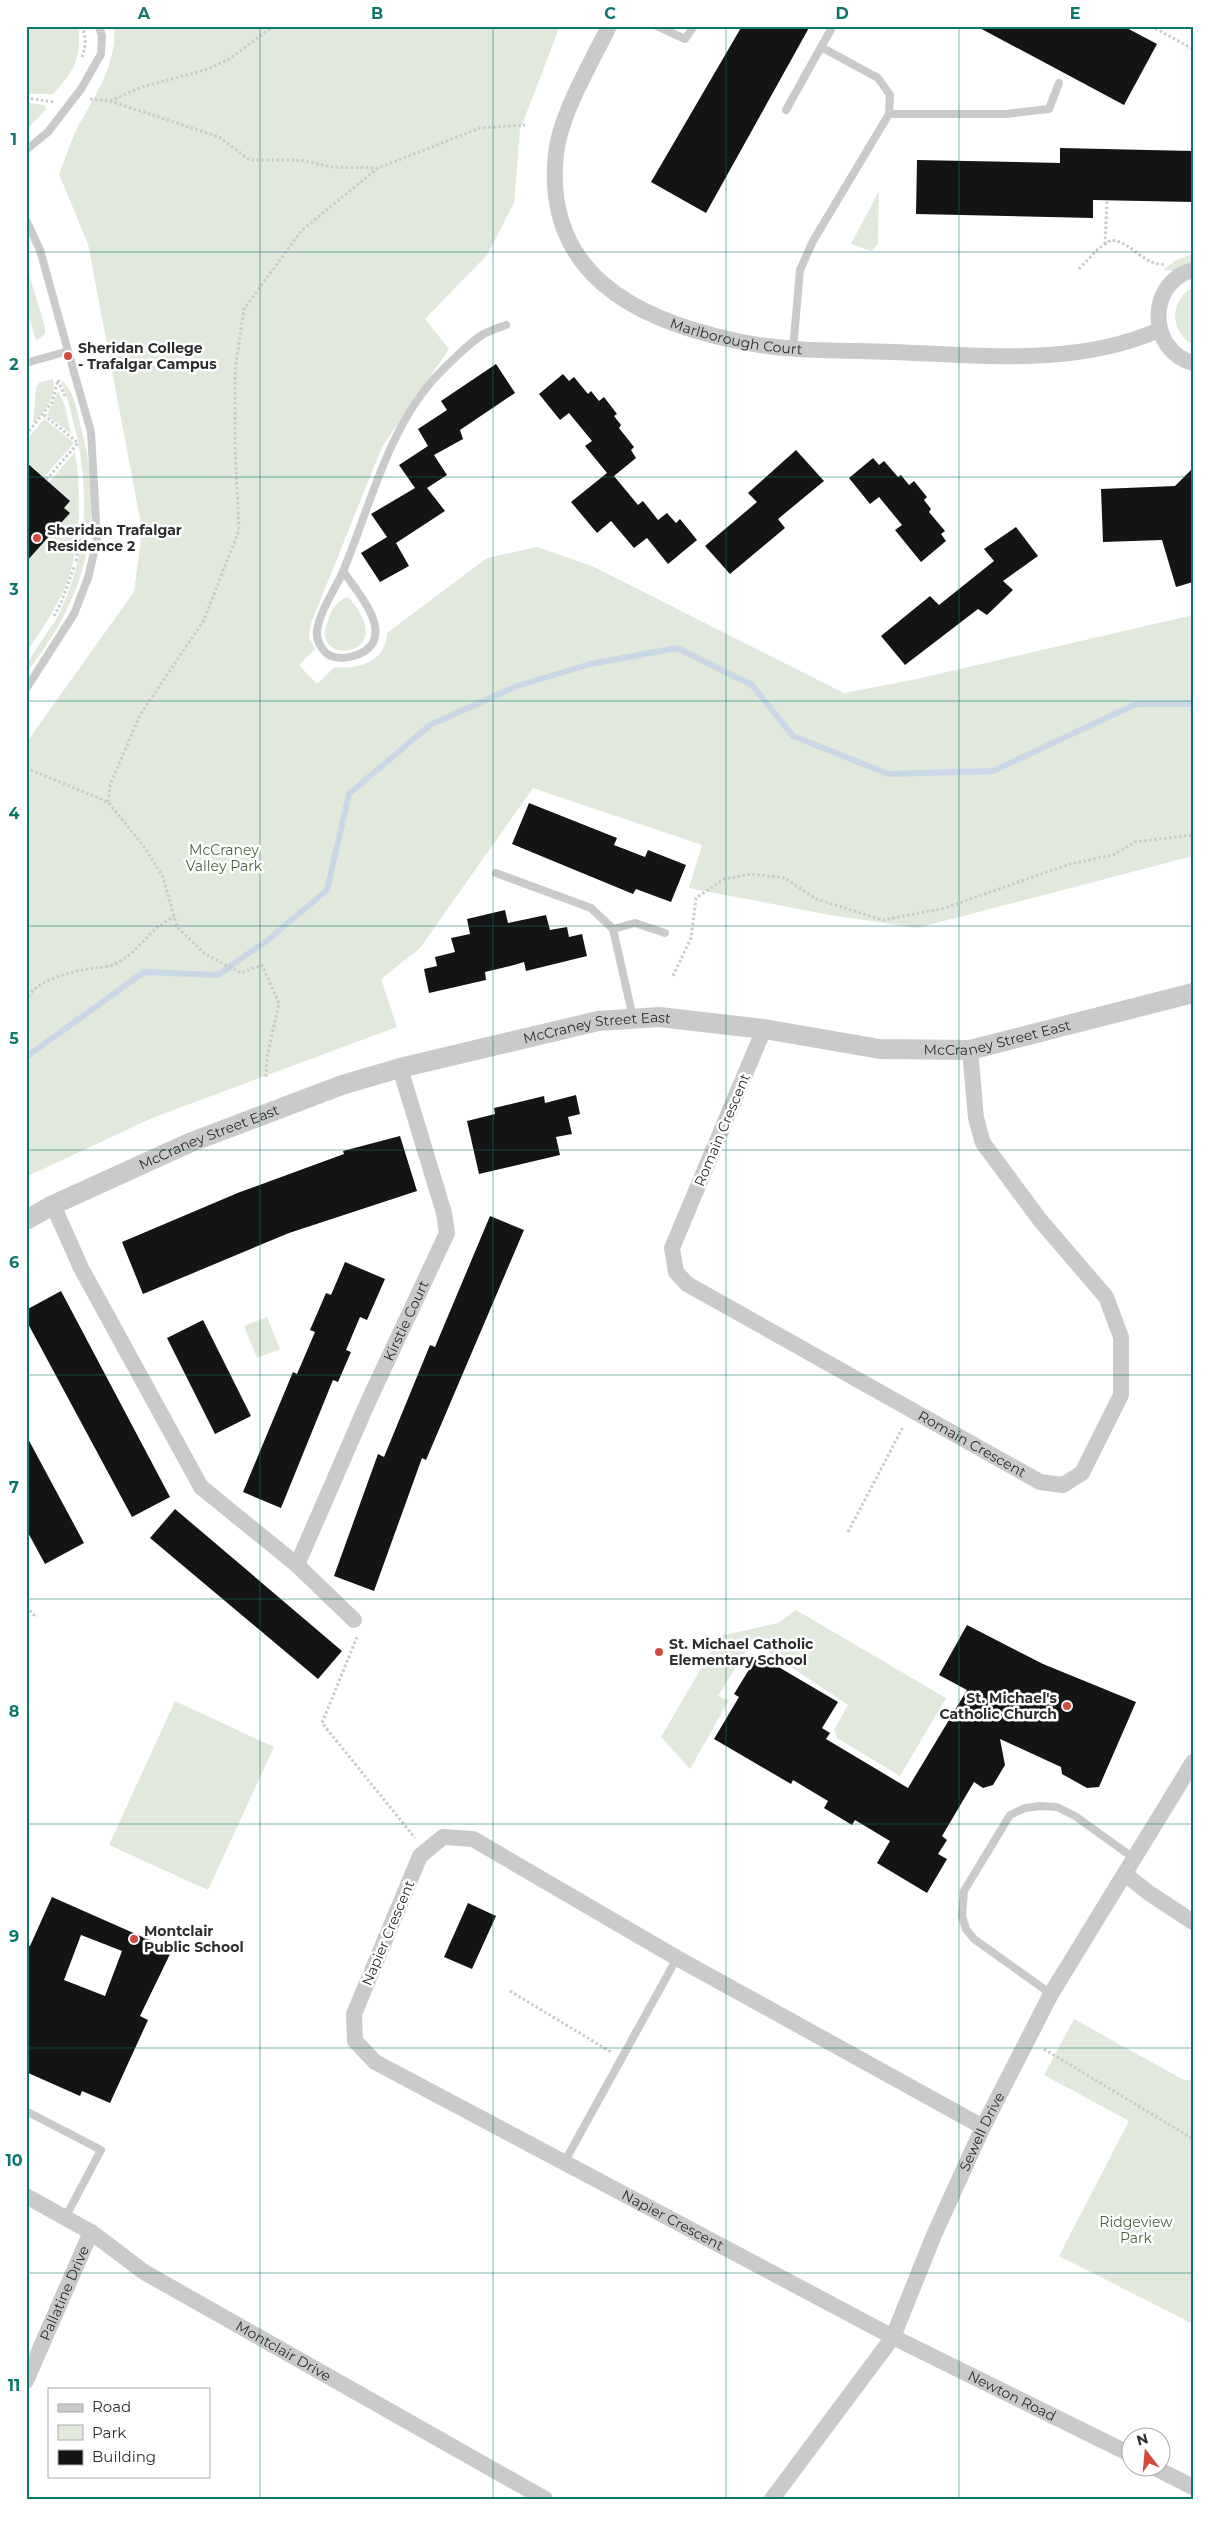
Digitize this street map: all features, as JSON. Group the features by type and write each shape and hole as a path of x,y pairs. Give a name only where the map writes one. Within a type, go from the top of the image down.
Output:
{"street":[{"name":"Marlborough Court","path":"609,26 566,116 556,152 555,193 561,223 574,252 595,278 621,298 650,314 738,342 793,349 968,356 1064,355 1109,348 1136,340 1159,330"},
{"path":"1193,270 1177,276 1161,298 1158,310 1159,330 1172,352 1193,363"},
{"name":"McCraney Street East","path":"26,1220 53,1205 189,1143 342,1085 400,1068 598,1021 659,1017 764,1029 880,1049 970,1050 1193,993"},
{"name":"Romain Crescent","path":"764,1029 672,1248 676,1272 687,1284 1040,1482 1063,1485 1082,1473 1121,1395 1121,1337 1106,1296 1040,1220 983,1143 976,1118 970,1050"},
{"name":"Kirstie Court","path":"297,1565 368,1402 447,1233 444,1213 400,1068"},
{"path":"53,1205 81,1268 201,1488 297,1565 354,1620"},
{"name":"Sewell Drive","path":"772,2499 892,2337 934,2235 983,2127 1030,2040 1051,1994 1193,1762"},
{"name":"Napier Crescent","path":"892,2337 565,2161 375,2062 355,2041 354,2014 420,1856 444,1837 473,1839 676,1958 983,2127"},
{"path":"1125,1874 1149,1893 1193,1922"},
{"name":"Montclair Drive","path":"26,2196 91,2232 144,2272 545,2499"},
{"name":"Pallatine Drive","path":"26,2381 91,2232"},
{"name":"Newton Road","path":"892,2337 1122,2450"},
{"path":"1172,2476 1193,2487"}],"lane":[{"path":"26,150 48,132 81,90 101,54 102,36 100,26"},
{"path":"657,26 685,39 694,26"},
{"path":"786,110 833,26"},
{"path":"793,349 800,270 813,242 889,114 890,95 878,78 821,47"},
{"path":"889,114 1006,114 1049,109 1058,83"},
{"path":"26,220 40,250 91,432 97,540 88,578 74,614 26,689"},
{"path":"344,571 370,611 376,625 376,633 370,647 360,654 340,658 331,656 324,651 320,645 317,631 324,611 344,571 402,426 432,382 481,335 506,325"},
{"path":"26,363 68,351"},
{"path":"496,873 591,908 613,930 634,1019"},
{"path":"613,930 635,924 665,933"},
{"path":"1051,1994 974,1939 966,1929 962,1916 964,1891 1010,1815 1025,1808 1056,1806 1075,1816 1135,1859"},
{"path":"565,2161 676,1958"},
{"path":"26,2111 101,2150 65,2218"}],"path":[{"path":"81,26 85,33 85,48 81,60"},
{"path":"110,101 166,79 208,69 229,60 274,26"},
{"path":"1151,26 1193,49"},
{"path":"48,110 59,96"},
{"path":"26,98 54,102"},
{"path":"89,98 110,101 219,138 250,160 301,160 332,167 378,168"},
{"path":"108,802 110,785 140,715 204,620 239,530 235,448 235,370 244,308 302,230 378,168 480,128 525,124"},
{"path":"1105,244 1107,200"},
{"path":"1079,269 1111,240 1118,240 1155,264 1166,264"},
{"path":"26,435 44,415 52,402 58,380 65,398"},
{"path":"44,415 78,443"},
{"path":"76,436 79,451"},
{"path":"46,480 78,443"},
{"path":"52,619 61,603 75,565 82,528"},
{"path":"26,768 108,802 145,848 163,877 177,927 205,954 241,973 262,965 279,1004 268,1057 266,1078"},
{"path":"673,976 691,938 696,898 724,879 751,874 785,878 816,899 883,920 945,908 1070,864 1114,855 1135,842 1193,835"},
{"path":"26,1001 29,993 50,980 74,972 114,965 127,957 162,922 174,916"},
{"path":"848,1532 903,1427"},
{"path":"26,1607 37,1618"},
{"path":"354,1620 361,1628 322,1723 415,1837 420,1856"},
{"path":"510,1991 621,2058"},
{"path":"1030,2040 1193,2139"}],"green space":[{"path":"26,26 75,26 79,31 78,50 74,66 53,94 26,94"},
{"name":"McCraney Valley Park","path":"114,26 560,26 520,130 514,203 487,255 425,319 449,349 382,447 310,626 309,638 315,649 299,665 317,684 335,667 354,667 370,662 377,657 386,643 387,633 487,558 537,547 592,566 844,693 917,679 1193,615 1193,856 917,928 830,915 689,888 702,845 533,788 420,948 381,979 397,1027 152,1118 26,1177 26,743 134,592 142,529 88,244 59,174 74,136 97,93 108,67 112,54"},
{"path":"26,102 44,105 46,109 26,131"},
{"path":"879,191 878,244 871,251 851,244"},
{"path":"1193,254 1193,263 1174,271 1163,270 1176,260"},
{"path":"26,265 45,327 45,334 36,341 26,306"},
{"path":"1193,287 1193,345 1180,332 1175,316 1180,300"},
{"path":"53,379 52,397 46,408 33,423 36,387 40,382"},
{"path":"61,380 70,390 75,403 89,465 92,498 90,529 85,559 76,588 63,617 26,673 34,652 59,614 71,585 79,556 83,527 84,497 82,468 70,409"},
{"path":"58,391 65,406 71,434 47,415"},
{"path":"44,419 74,443 44,477 33,467 26,475 26,441"},
{"path":"75,452 79,509 77,538 72,566 59,600 26,653 26,562 70,513 64,508 70,501 49,482"},
{"path":"348,597 361,615 366,630 364,641 357,647 338,650 329,645 325,637 325,630 330,614 338,602"},
{"path":"267,1317 280,1349 257,1358 244,1326"},
{"path":"796,1610 946,1698 900,1776 837,1738 834,1730 848,1705 752,1641 718,1696 729,1700 690,1769 661,1737 720,1636 778,1623"},
{"path":"175,1701 274,1747 208,1890 109,1845"},
{"name":"Ridgeview Park","path":"1074,2019 1182,2079 1193,2081 1193,2324 1059,2256 1129,2121 1044,2075"}],"building":[{"path":"742,26 810,26 706,213 651,182"},
{"path":"976,26 1123,26 1157,44 1124,105"},
{"path":"1060,148 1193,151 1193,202 1093,200 1093,218 916,214 917,160 1060,163"},
{"path":"496,364 515,393 460,430 463,439 434,455 447,475 427,488 445,511 396,543 409,566 380,582 361,553 387,537 371,514 415,488 399,465 428,446 418,429 447,410 441,401"},
{"path":"563,374 569,381 574,377 588,394 591,391 599,401 604,397 617,414 614,416 621,425 619,428 634,447 631,450 636,458 614,476 638,505 643,501 658,520 667,513 676,523 680,519 697,540 668,564 647,538 634,548 611,521 597,533 571,502 607,473 585,446 592,441 569,413 560,420 539,394"},
{"path":"796,450 824,481 778,519 785,528 730,574 705,546 757,502 748,493"},
{"path":"873,458 879,465 884,461 898,477 901,475 909,485 914,481 927,497 924,500 931,509 929,512 945,531 941,534 946,541 921,562 895,530 902,525 879,497 870,504 849,478"},
{"name":"Sheridan Trafalgar Residence 2","path":"26,462 70,501 64,508 70,513 26,562"},
{"path":"1193,468 1193,582 1176,587 1162,540 1103,542 1101,489 1175,486"},
{"path":"1016,527 1038,556 1003,581 1013,590 987,615 978,609 905,665 881,636 930,596 939,605 994,561 984,549"},
{"path":"529,803 617,838 614,845 645,857 648,850 686,865 671,902 636,889 633,894 512,844"},
{"path":"505,910 508,923 546,915 550,930 567,927 569,937 582,934 587,956 526,971 524,962 485,972 486,980 429,993 424,969 437,966 435,957 455,952 451,938 470,934 467,919"},
{"path":"576,1095 580,1114 568,1117 572,1134 556,1137 560,1155 479,1174 467,1121 495,1114 494,1108 544,1096 545,1103"},
{"path":"400,1136 417,1191 289,1233 143,1294 122,1242 240,1192 344,1154 343,1151"},
{"path":"490,1216 524,1230 426,1460 422,1458 374,1591 334,1576 378,1454 384,1457 430,1345 435,1347"},
{"path":"345,1262 385,1279 367,1320 360,1317 346,1350 351,1352 338,1382 333,1380 281,1508 243,1492 293,1372 297,1374 315,1332 310,1330 326,1293 331,1295"},
{"path":"61,1291 170,1497 132,1517 26,1320 26,1310"},
{"path":"203,1320 251,1416 215,1434 167,1338"},
{"path":"26,1435 84,1543 45,1564 26,1529"},
{"path":"175,1509 342,1651 318,1679 150,1538"},
{"path":"967,1625 1043,1664 1136,1702 1099,1787 1087,1788 1062,1774 1061,1767 1000,1739 1005,1765 993,1785 983,1788 974,1782 942,1836 947,1840 938,1854 947,1859 927,1893 877,1863 890,1841 855,1820 852,1825 824,1808 828,1801 793,1780 791,1784 714,1739 739,1697 734,1694 758,1655 838,1702 822,1728 830,1733 826,1739 908,1788 967,1690 939,1675"},
{"path":"52,1897 172,1950 140,2016 148,2020 110,2103 82,2091 80,2096 26,2072 26,1945 30,1946","holes":["81,1935 122,1951 105,1996 64,1980"]},
{"path":"468,1903 496,1916 472,1969 444,1957"}],"waterway":[{"path":"26,1057 144,972 218,975 269,939 327,890 349,794 430,725 517,686 590,664 677,648 752,685 793,736 888,774 993,771 1136,704 1193,704"}],"place":[{"name":"Sheridan College - Trafalgar Campus","path":"68,356"},
{"name":"Sheridan Trafalgar Residence 2","path":"37,538"},
{"name":"St. Michael Catholic Elementary School","path":"659,1652"},
{"name":"St. Michael's Catholic Church","path":"1067,1706"},
{"name":"Montclair Public School","path":"134,1939"}]}
